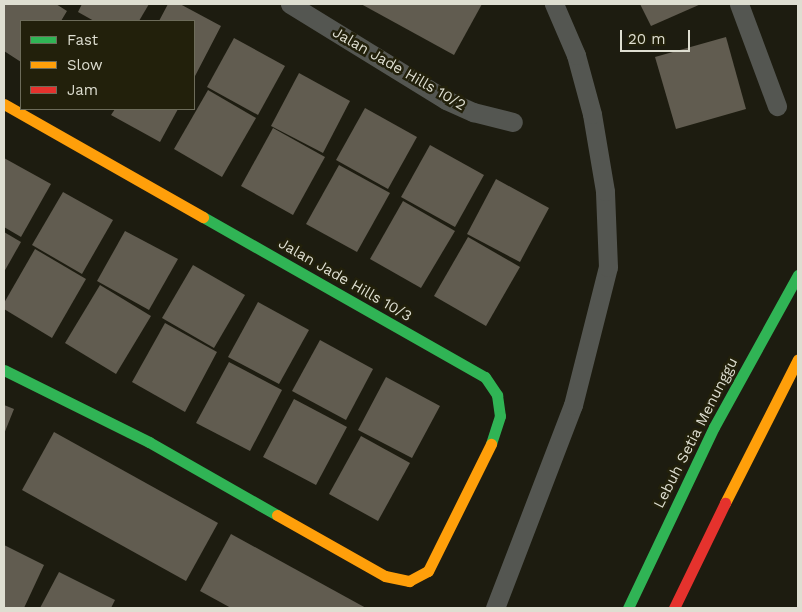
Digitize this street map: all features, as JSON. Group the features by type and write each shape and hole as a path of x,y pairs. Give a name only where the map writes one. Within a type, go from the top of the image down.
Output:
{"street":[{"name":"Jalan Jade Hills 10/2","path":"290,4 446,100 473,112 514,122"},
{"path":"496,608 573,406 608,267 605,191 592,114 576,55 554,4"},
{"path":"740,4 777,106"},
{"name":"Jalan Jade Hills 10/3","path":"4,104 485,377 497,395 500,416 492,441 428,571 409,581 386,576 149,442 4,370"},
{"name":"Lebuh Setia Menunggu","path":"628,608 714,427 798,275"},
{"path":"674,608 688,566 798,360"},
{"path":"656,546 670,555"}],"building":[{"path":"4,4 56,4 67,11 62,20 20,20 20,61 4,51"},
{"path":"82,4 149,4 140,20 92,20 78,12"},
{"path":"168,4 180,4 221,26 195,76 195,20 160,20"},
{"path":"361,4 482,4 454,55"},
{"path":"640,4 701,4 651,26"},
{"path":"726,37 746,109 676,129 655,57"},
{"path":"234,38 285,66 258,115 207,87"},
{"path":"299,73 350,101 323,153 271,126"},
{"path":"208,90 256,118 222,177 174,149"},
{"path":"365,108 417,137 388,189 336,160"},
{"path":"114,110 177,110 160,142 111,115"},
{"path":"273,128 325,157 293,215 241,186"},
{"path":"430,145 484,175 455,227 401,197"},
{"path":"4,158 51,184 21,237 4,227"},
{"path":"339,165 390,193 357,252 306,224"},
{"path":"496,179 549,208 520,262 467,234"},
{"path":"63,192 113,220 82,274 32,245"},
{"path":"403,201 455,231 421,288 370,259"},
{"path":"125,231 178,259 149,310 97,281"},
{"path":"4,232 21,242 4,272"},
{"path":"468,237 520,267 486,326 434,296"},
{"path":"35,249 86,279 52,338 4,309 4,303"},
{"path":"193,265 245,295 214,348 162,318"},
{"path":"100,285 151,316 116,374 65,343"},
{"path":"258,302 309,330 279,384 228,357"},
{"path":"165,323 217,352 185,412 132,382"},
{"path":"320,340 373,369 346,420 292,391"},
{"path":"229,362 282,390 250,451 196,423"},
{"path":"386,377 440,406 412,458 358,430"},
{"path":"294,399 347,427 316,485 263,457"},
{"path":"4,405 14,409 4,434"},
{"path":"54,432 218,523 186,581 22,490"},
{"path":"361,436 410,463 378,521 329,494"},
{"path":"231,534 366,608 231,608 200,591"},
{"path":"4,545 44,565 24,608 4,608"},
{"path":"59,572 115,600 111,608 40,608"}],"traffic: fast":[{"path":"203,217 485,377 497,395 500,416 491,444"},
{"path":"628,608 714,427 798,275"},
{"path":"4,370 149,442 277,515"}],"traffic: slow":[{"path":"4,104 203,217"},
{"path":"725,503 798,359"},
{"path":"277,515 385,576 409,581 428,571 491,444"}],"traffic: jam":[{"path":"674,608 725,503"}]}
